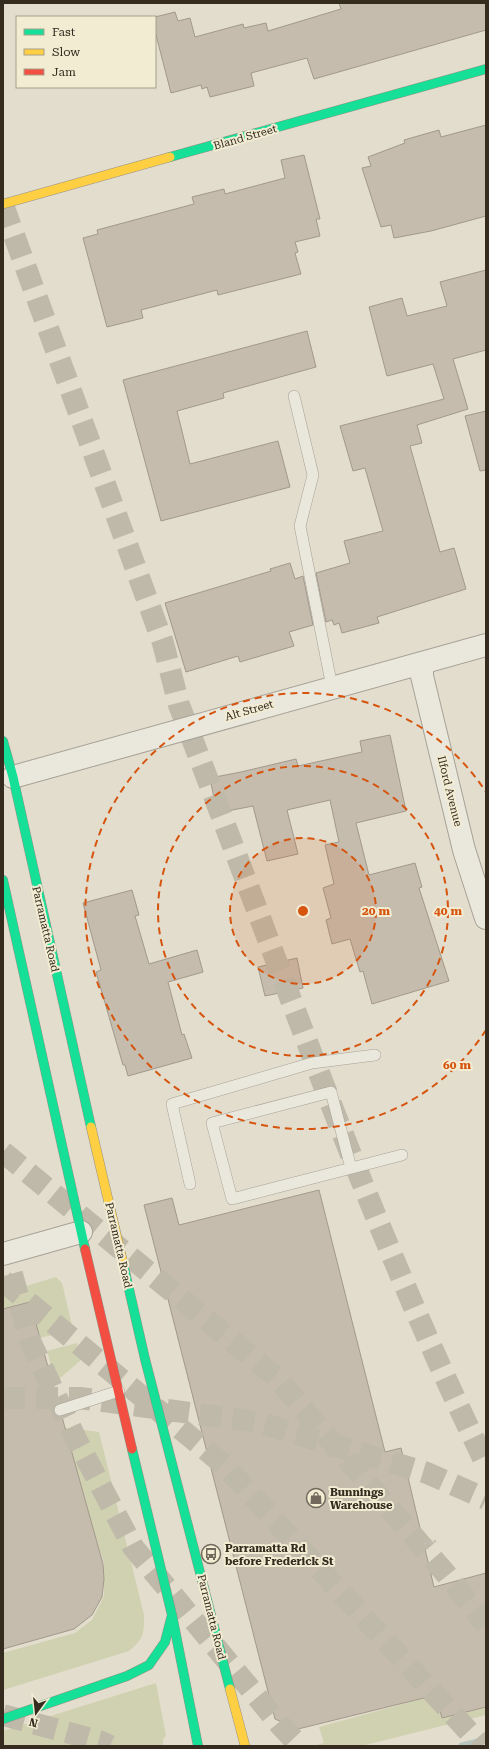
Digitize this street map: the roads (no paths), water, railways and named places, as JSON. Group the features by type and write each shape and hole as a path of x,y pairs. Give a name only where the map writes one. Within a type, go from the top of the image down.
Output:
{"main road":[{"name":"Bland Street","path":"3,204 486,70"},
{"name":"Parramatta Road","path":"3,741 13,777 66,1018 145,1359 245,1746"},
{"path":"3,880 81,1232 172,1615 198,1746"},
{"path":"3,1719 127,1676 149,1665 165,1642 172,1615"}],"street":[{"name":"Alt Street","path":"13,777 486,645"},
{"name":"Ilford Avenue","path":"422,663 422,676 462,842 486,918"},
{"path":"3,1254 81,1232"}],"lane":[{"path":"294,396 313,475 300,526 332,687"},
{"path":"190,1184 172,1104 312,1063 375,1055"},
{"path":"352,1168 331,1092 212,1123 232,1199 352,1168 402,1155"},
{"path":"60,1410 119,1391"}],"waterway":[{"path":"462,1746 486,1740"}],"tunnel":[{"path":"3,205 163,643 179,705 288,992 362,1183 401,1277 442,1371 486,1464"},
{"path":"3,1152 276,1377 446,1574 486,1625"},
{"path":"3,1242 31,1343 76,1439 133,1547 281,1726 300,1746"},
{"path":"3,1281 224,1465 482,1746"},
{"path":"3,1398 80,1398 257,1422 427,1473 486,1499"},
{"path":"3,1715 99,1741 110,1746"}],"place":[{"name":"Bunnings Warehouse","path":"316,1498"},
{"name":"Parramatta Rd before Frederick St","path":"211,1554"}]}
